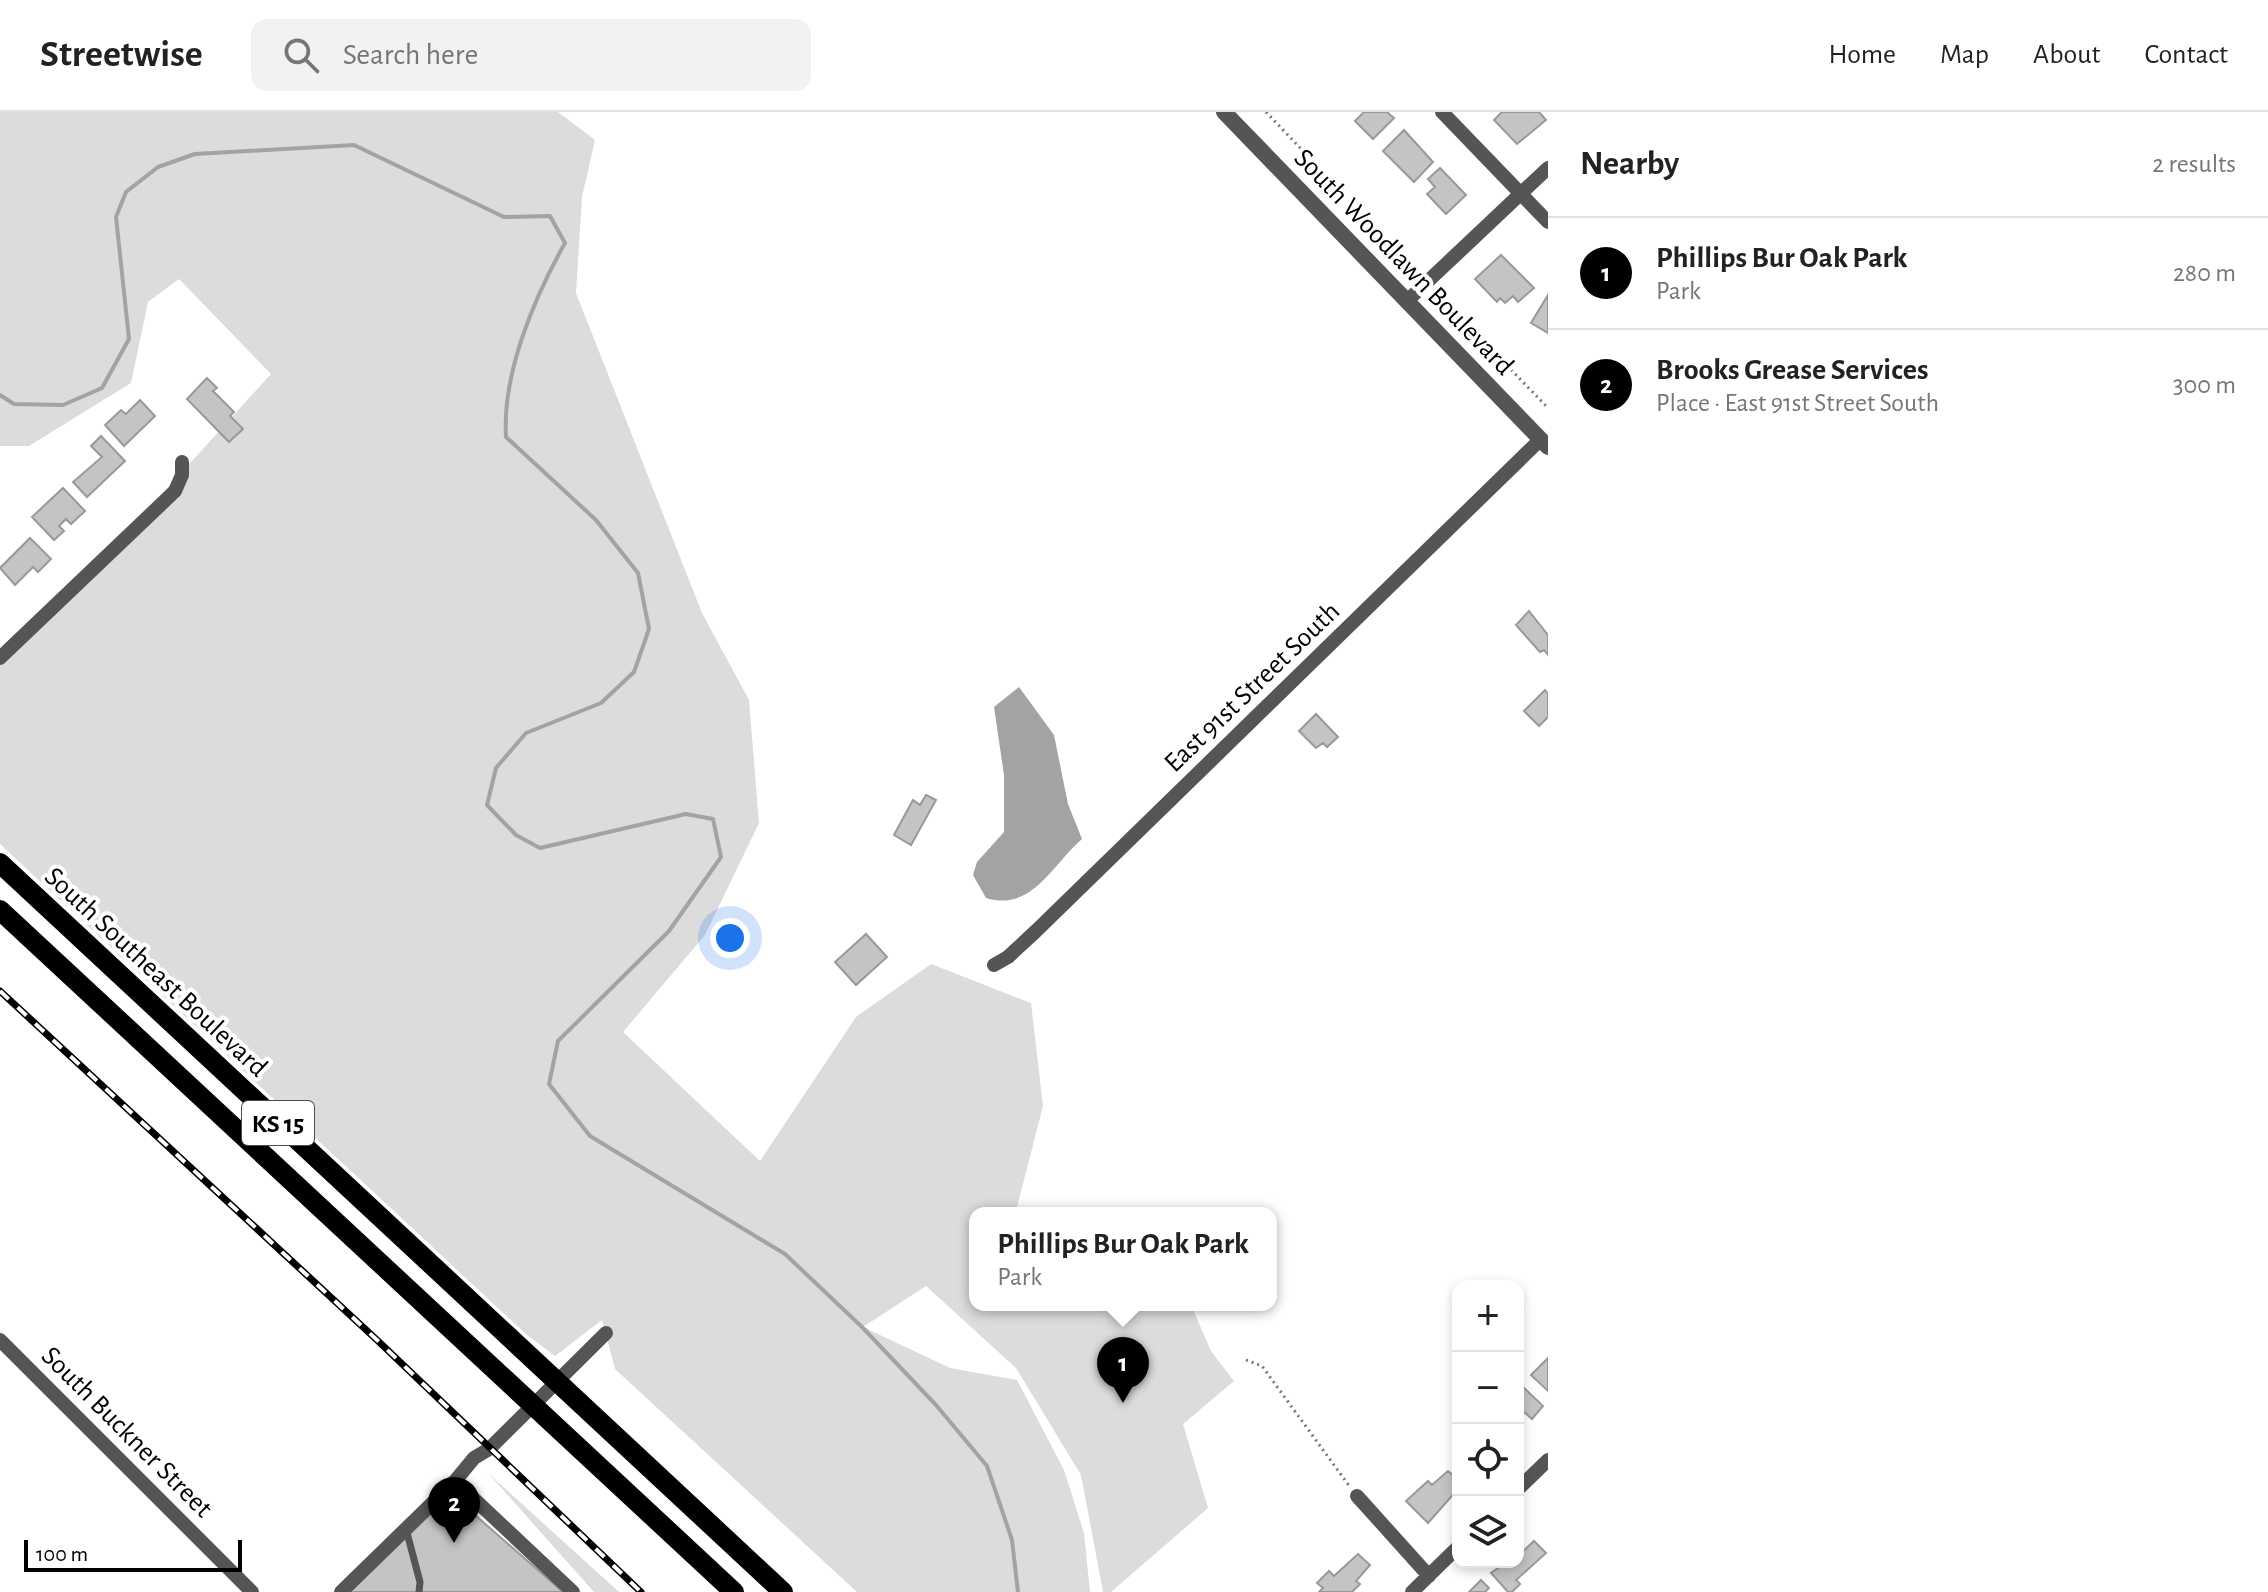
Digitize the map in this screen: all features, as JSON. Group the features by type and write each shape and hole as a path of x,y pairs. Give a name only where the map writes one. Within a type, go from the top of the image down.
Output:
{"main road":[{"name":"South Southeast Boulevard","path":"0,863 555,1383"},
{"name":"KS 15","path":"0,910 734,1592"},
{"name":"KS 15","path":"555,1383 783,1592"}],"street":[{"name":"South Woodlawn Boulevard","path":"1224,112 1544,443"},
{"path":"1442,112 1548,222"},
{"path":"1408,300 1548,168"},
{"name":"East 91st Street South","path":"994,965 1008,957 1036,931 1544,443"},
{"path":"0,658 175,491 182,475 182,462"},
{"path":"341,1592 455,1481 474,1458 489,1449 606,1333"},
{"name":"South Buckner Street","path":"0,1340 252,1592"},
{"path":"1524,1483 1548,1460"},
{"path":"455,1481 573,1592"},
{"path":"1357,1496 1429,1576"},
{"path":"1412,1592 1452,1553"}],"lane":[{"path":"406,1529 420,1582 419,1592"}],"path":[{"path":"1266,112 1548,408"},
{"path":"1246,1360 1262,1366 1357,1496"}],"shaded area":[{"path":"0,112 558,112 595,140 582,197 576,293 702,613 749,700 759,823 705,935 623,1032 760,1161 856,1017 931,964 1031,1003 1043,1106 1017,1207 969,1207 969,1311 1194,1311 1211,1351 1234,1381 1183,1424 1208,1508 1111,1592 1103,1592 1081,1475 1016,1368 926,1286 863,1327 950,1368 1017,1380 1064,1470 1084,1533 1090,1592 857,1592 615,1369 602,1320 555,1356 527,1335 0,844 0,658 92,571 271,374 179,279 148,302 131,383 29,446 0,446"},
{"path":"1019,687 1054,735 1068,804 1082,839 1040,884 1016,898 1002,901 986,898 973,875 977,862 1004,832 1004,775 994,707"},
{"path":"489,1474 619,1592 594,1592"}],"building":[{"path":"1364,112 1387,112 1394,118 1373,139 1355,121"},
{"path":"1502,112 1539,112 1546,120 1517,144 1494,120"},
{"path":"1404,130 1433,162 1414,182 1383,151"},
{"path":"1440,168 1466,195 1446,214 1427,194 1435,187 1428,179"},
{"path":"1501,255 1534,288 1518,302 1513,296 1505,303 1500,298 1497,302 1475,279"},
{"path":"1548,295 1548,333 1531,323"},
{"path":"207,378 217,388 213,391 234,412 230,416 243,429 229,442 187,399"},
{"path":"140,400 155,416 124,446 105,425 121,410 126,414"},
{"path":"101,436 125,461 87,497 73,482 102,457 91,446"},
{"path":"63,488 85,511 71,524 66,519 59,526 64,531 54,540 32,517"},
{"path":"30,538 51,559 38,572 33,567 15,585 0,568"},
{"path":"1529,611 1548,635 1548,655 1544,650 1540,652 1516,625"},
{"path":"1545,690 1548,694 1548,717 1539,726 1524,711"},
{"path":"1316,714 1338,737 1327,747 1323,743 1316,748 1299,731"},
{"path":"926,795 936,800 911,845 894,835 913,800 920,805"},
{"path":"866,934 887,957 856,985 835,962"},
{"path":"1548,1358 1548,1391 1531,1375"},
{"path":"1524,1388 1543,1406 1532,1419 1524,1412"},
{"path":"1448,1471 1452,1475 1452,1496 1428,1523 1406,1501 1428,1481 1432,1485"},
{"path":"451,1494 563,1592 350,1592"},
{"path":"1534,1541 1546,1553 1516,1580 1520,1584 1508,1592 1491,1573 1498,1568 1524,1568 1524,1550"},
{"path":"1358,1554 1370,1565 1356,1581 1360,1584 1352,1592 1319,1592 1323,1588 1317,1583 1329,1571 1334,1576"},
{"path":"1481,1580 1489,1588 1485,1592 1469,1592"}],"waterway":[{"path":"0,395 14,404 63,405 102,388 129,339 116,217 126,192 158,167 195,154 354,145 504,217 550,216 565,243 522,337 509,388 506,437 596,520 638,573 649,629 634,672 601,703 526,733 496,768 487,805 516,835 540,848 686,814 713,819 721,857 669,931 558,1041 549,1084 590,1136 785,1254 862,1327 936,1405 987,1466 1012,1540 1018,1592"}],"railway":[{"path":"0,991 377,1340 641,1592"}],"place":[{"name":"Phillips Bur Oak Park","path":"1123,1403"},
{"name":"Brooks Grease Services","path":"454,1543"}]}
